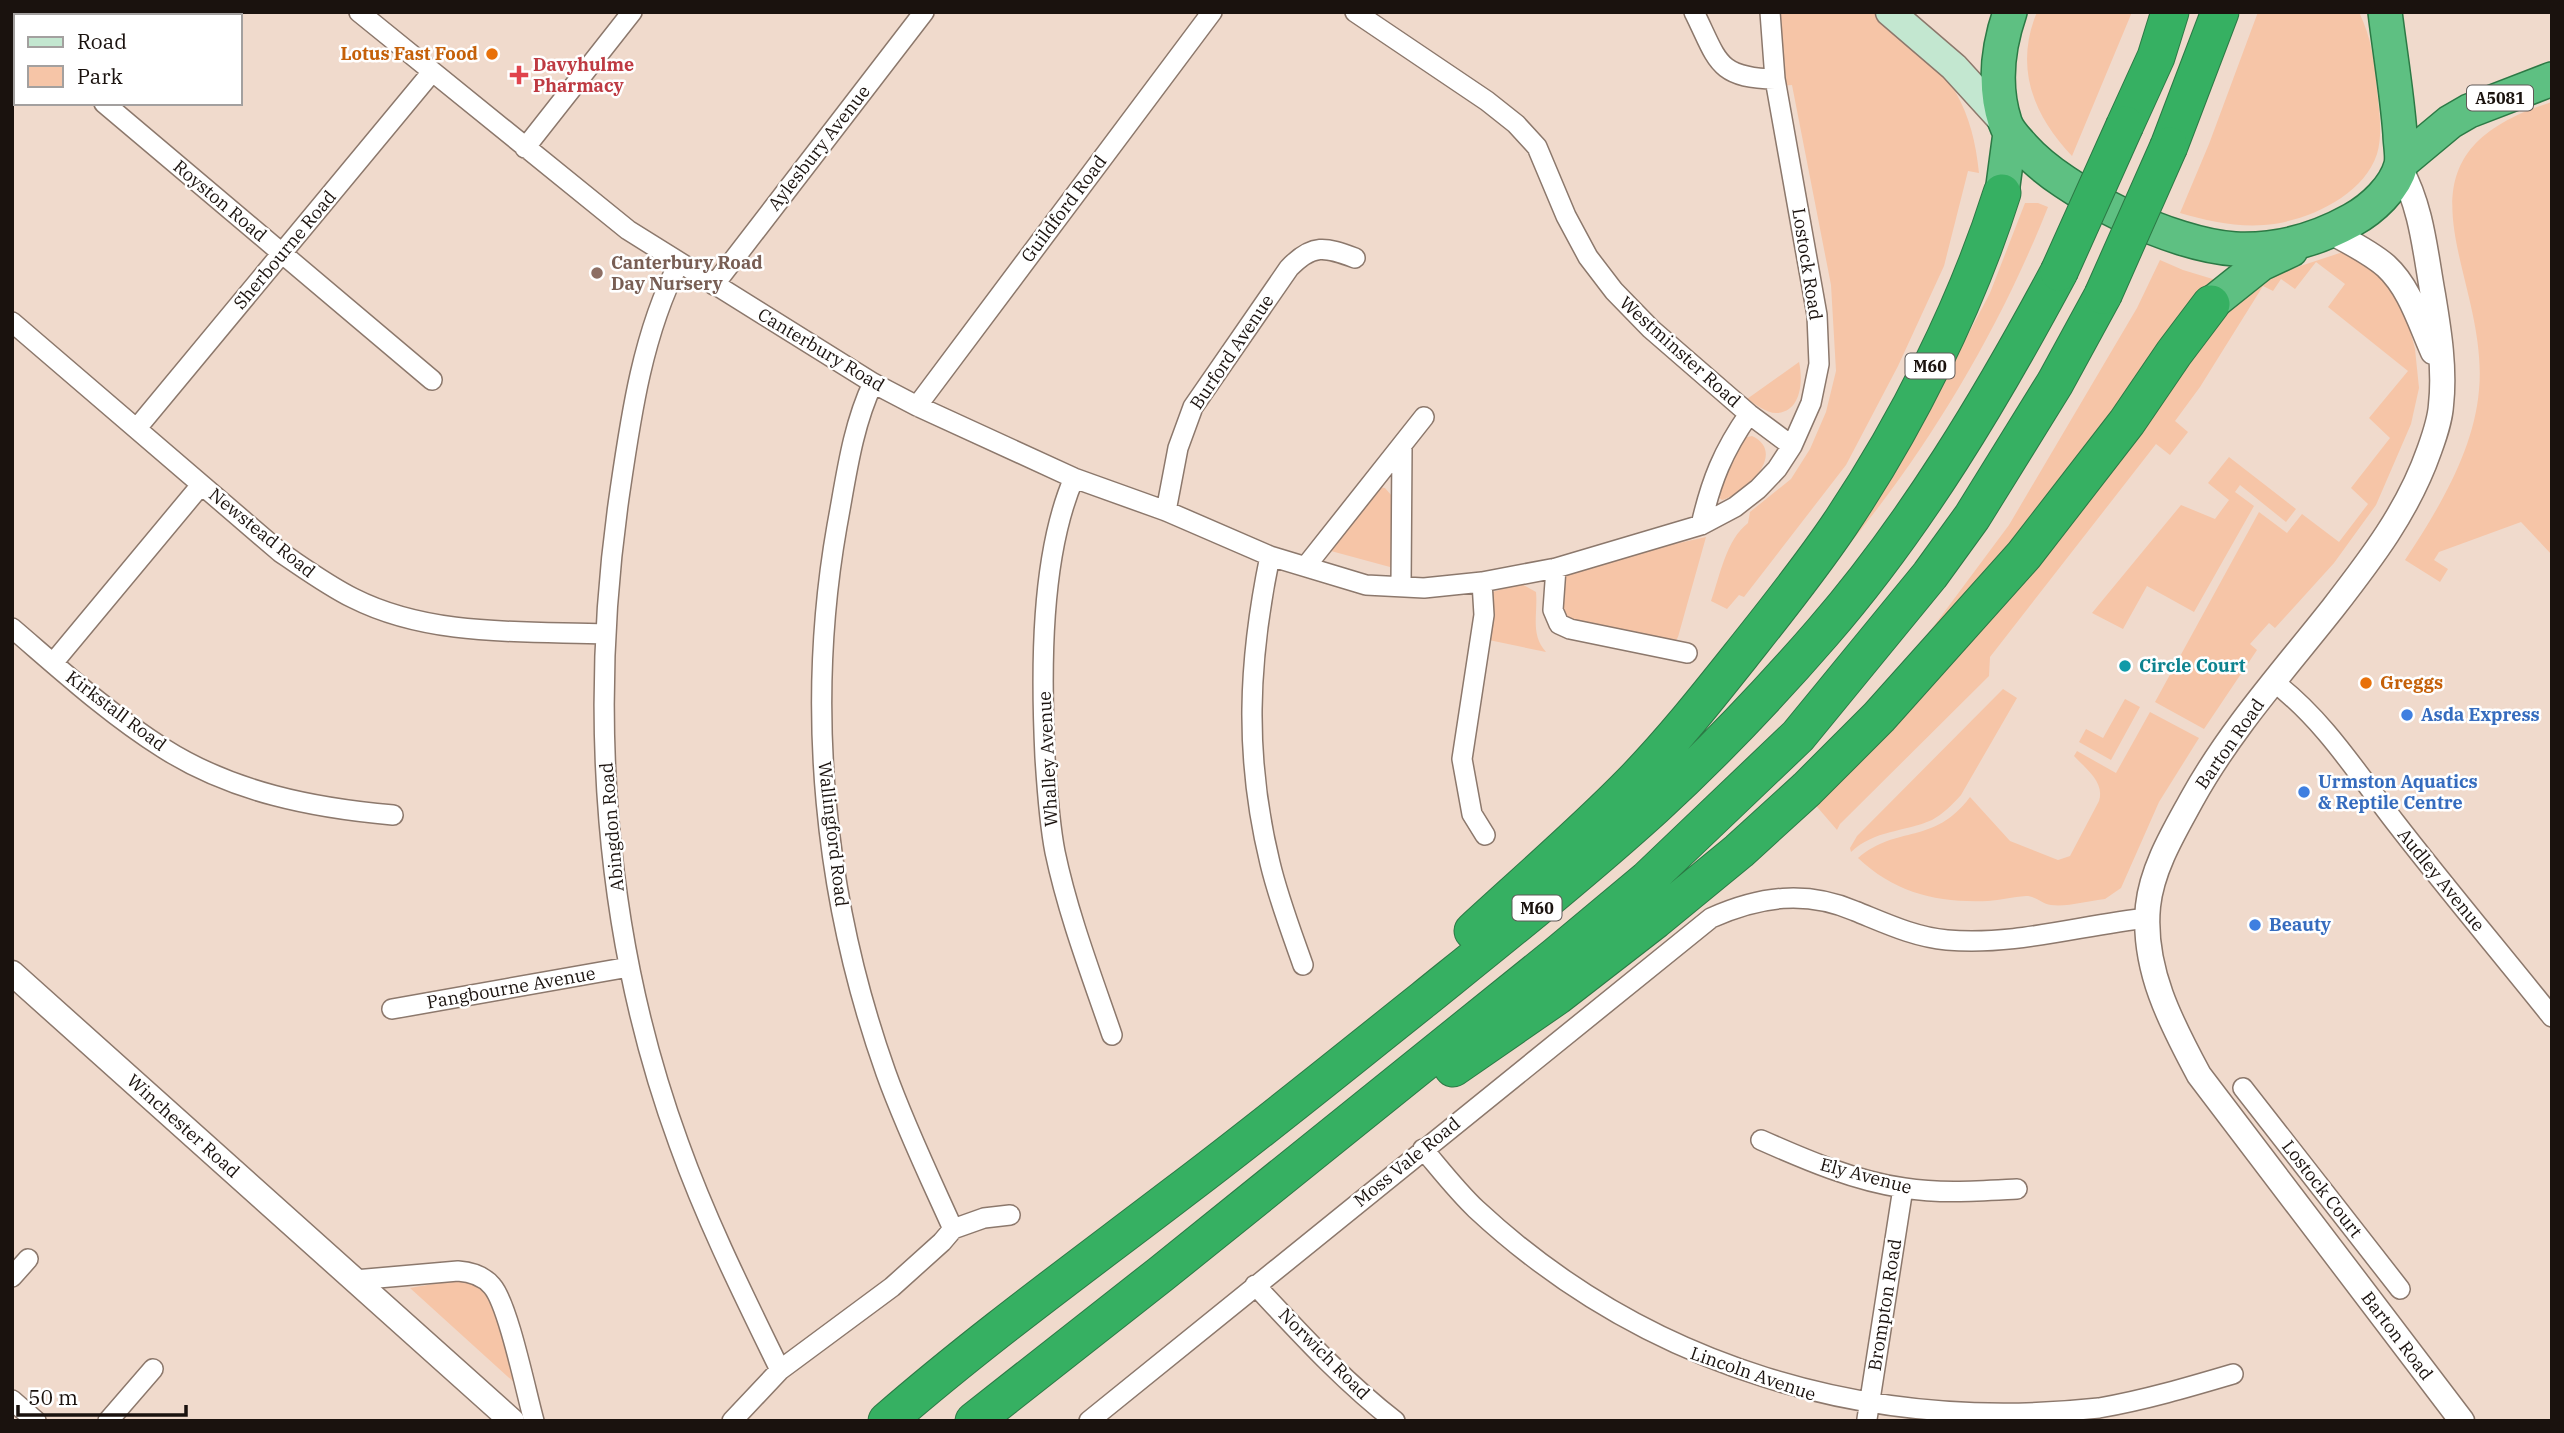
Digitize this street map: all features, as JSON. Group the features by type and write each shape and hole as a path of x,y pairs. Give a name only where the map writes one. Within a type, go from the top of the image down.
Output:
{"highway":[{"path":"2002,193 2008,128 1998,90 1998,60 2010,12"},
{"name":"M60","path":"887,1421 937,1377 1238,1148 1613,844 1699,764 1824,631 1898,536 1965,436 2013,357 2059,272 2157,57 2171,12"},
{"name":"M60","path":"974,1421 1443,1048 1637,888 1798,736 1930,575 1972,517 2056,383 2103,295 2169,146 2220,12"},
{"path":"2211,304 2261,264 2364,213 2378,200 2401,165 2398,107 2385,12"},
{"name":"A5081","path":"2401,165 2450,122 2469,111 2552,79"},
{"path":"2008,128 2032,157 2054,176 2098,202 2154,227 2204,244 2235,249 2269,248 2320,236"},
{"name":"M60","path":"1238,1148 1592,822 1656,758 1693,715 1793,589 1840,524 1883,455 1917,393 1973,275 2002,193"},
{"name":"M60","path":"1161,1274 1557,996 1740,851 1879,717 2024,555 2119,432 2211,304"}],"main road":[{"path":"1889,12 1954,67 2008,128"}],"street":[{"name":"Canterbury Road","path":"359,12 628,230 873,383 1074,478 1166,511 1270,556 1366,585 1424,588 1482,582 1556,568 1701,525 1735,507 1758,489 1777,469 1792,446"},
{"path":"526,148 632,12"},
{"name":"Aylesbury Avenue","path":"714,285 924,12"},
{"name":"Guildford Road","path":"917,406 1212,12"},
{"name":"Westminster Road","path":"1355,12 1488,101 1516,124 1537,147 1566,216 1588,257 1614,292 1651,329 1749,414 1792,446"},
{"path":"1694,12 1720,64 1736,75 1775,79"},
{"name":"Lostock Road","path":"1770,12 1775,79 1818,327 1819,364 1811,403 1792,446"},
{"name":"Sherbourne Road","path":"137,428 432,72"},
{"name":"Royston Road","path":"106,105 432,380"},
{"name":"Barton Road","path":"2401,165 2420,217 2440,340 2441,407 2434,436 2415,486 2392,530 2224,747 2179,822 2152,883 2148,918 2152,963 2171,1021 2200,1076 2462,1421"},
{"name":"Barton Road","path":"2320,236 2371,255 2396,276 2413,306 2442,372"},
{"name":"Burford Avenue","path":"1166,511 1178,448 1193,407 1289,268 1301,256 1328,248 1355,258"},
{"name":"Abingdon Road","path":"680,263 664,296 644,362 626,453 613,541 606,634 604,712 615,877 629,967 647,1041 677,1142 706,1216 780,1370"},
{"name":"Newstead Road","path":"12,322 280,552 354,599 398,615 445,626 491,631 606,634"},
{"name":"Wallingford Road","path":"873,383 861,412 846,474 828,586 821,678 823,783 835,876 857,977 886,1073 953,1229"},
{"path":"1701,525 1721,458 1749,414"},
{"path":"1306,566 1424,417"},
{"path":"1401,586 1402,447"},
{"name":"Whalley Avenue","path":"1074,478 1066,496 1049,583 1043,721 1047,793 1055,849 1068,908 1112,1035"},
{"path":"53,663 201,485"},
{"path":"1270,556 1259,606 1253,658 1250,710 1253,764 1270,864 1303,965"},
{"path":"1556,568 1553,610 1555,620 1559,624 1570,629 1687,653"},
{"path":"1482,582 1484,615 1462,759 1472,814 1485,835"},
{"name":"Kirkstall Road","path":"12,628 124,721 164,749 204,771 254,790 303,804 393,815"},
{"name":"Audley Avenue","path":"2274,682 2303,705 2319,723 2552,1017"},
{"name":"Moss Vale Road","path":"1088,1421 1711,918 1730,909 1771,898 1809,898 1829,901 1924,936 1970,941 2037,937 2148,918"},
{"name":"Pangbourne Avenue","path":"392,1009 629,967"},
{"name":"Winchester Road","path":"12,973 512,1421"},
{"name":"Lostock Court","path":"2243,1088 2400,1289"},
{"path":"2243,1135 2267,1118"},
{"name":"Ely Avenue","path":"1761,1140 1831,1168 1903,1188 1961,1191 2017,1189"},
{"name":"Lincoln Avenue","path":"1423,1149 1474,1207 1515,1243 1608,1310 1657,1338 1761,1381 1868,1414 1959,1416 2050,1413 2099,1408 2144,1399 2233,1374"},
{"name":"Brompton Road","path":"1868,1414 1903,1188"},
{"path":"732,1421 780,1370 892,1287 953,1229 984,1218 1010,1215"},
{"path":"2331,1251 2356,1232"},
{"path":"12,1278 28,1259"},
{"path":"355,1280 458,1271 468,1272 485,1280 492,1286 502,1305 534,1421"},
{"name":"Norwich Road","path":"1255,1285 1311,1346 1395,1421"},
{"path":"108,1421 153,1369"},
{"path":"12,1400 36,1421"}],"green space":[{"path":"1775,12 1869,12 1886,20 1934,62 1957,94 1971,130 1979,173 1968,171 1944,266 1898,366 1846,465 1744,597 1739,595 1727,609 1711,601 1729,549 1740,530 1748,523 1750,512 1791,479 1810,449 1826,412 1836,371 1831,285 1792,85 1777,86"},
{"path":"2037,12 2132,12 2072,156 2047,124 2031,89 2027,52"},
{"path":"2258,12 2359,12 2369,40 2375,70 2380,122 2377,154 2370,169 2346,195 2297,219 2264,225 2242,225 2180,213 2209,144"},
{"path":"2552,102 2552,555 2521,522 2439,552 2434,560 2448,569 2440,582 2405,560 2442,500 2462,457 2476,413 2479,390 2478,346 2453,222 2454,186 2467,153 2498,125"},
{"path":"2025,203 2038,203 2048,207 2013,286 1973,364 1902,475 1810,592 1925,416 1990,293"},
{"path":"2352,249 2372,263 2404,307 2415,349 2419,388 2411,424 2376,505 2334,563 2275,628 2269,623 2250,644 2257,650 2204,729 2155,702 2259,512 2287,533 2302,514 2339,542 2368,504 2351,488 2390,438 2369,418 2408,371 2328,307 2345,284 2316,262 2295,289 2281,279 2273,291 2263,286 2200,387 2175,421 2188,432 2170,455 2156,444 1990,657 1989,676 1837,830 1812,801 2222,307 2273,275"},
{"path":"2160,260 2216,280 2083,462 1887,689 2009,525 2137,308"},
{"path":"1799,362 1799,393 1792,407 1778,413 1770,412 1747,399"},
{"path":"1752,436 1762,443 1766,452 1764,462 1751,482 1722,500 1716,495 1743,438"},
{"path":"2229,457 2296,509 2286,522 2240,485 2235,492 2254,506 2194,612 2147,586 2123,629 2092,613 2181,505 2215,519 2229,500 2208,483"},
{"path":"1379,487 1385,488 1392,496 1393,560 1390,567 1331,551"},
{"path":"1706,537 1678,637 1673,645 1554,615 1557,570"},
{"path":"1520,583 1536,592 1536,631 1546,652 1484,639 1490,593"},
{"path":"2003,689 2017,698 1958,799 1932,820 1880,835 1851,852 1850,848 1857,836"},
{"path":"2125,699 2140,707 2111,760 2079,742 2086,729 2103,738"},
{"path":"2150,712 2199,738 2159,802 2121,888 2105,899 2057,905 2026,896 1988,901 1934,898 1902,888 1858,858 1887,841 1929,829 1943,822 1970,797 2010,841 2058,860 2070,856 2099,801 2100,794 2093,776 2074,756 2077,751 2116,773"},
{"path":"457,1280 478,1284 490,1297 500,1320 517,1385 410,1288"}],"place":[{"name":"Lotus Fast Food","path":"492,54"},
{"name":"Davyhulme Pharmacy","path":"519,75"},
{"name":"Canterbury Road Day Nursery","path":"597,273"},
{"name":"Circle Court","path":"2125,666"},
{"name":"Greggs","path":"2366,683"},
{"name":"Asda Express","path":"2407,715"},
{"name":"Urmston Aquatics & Reptile Centre","path":"2304,792"},
{"name":"Beauty","path":"2255,925"}]}
